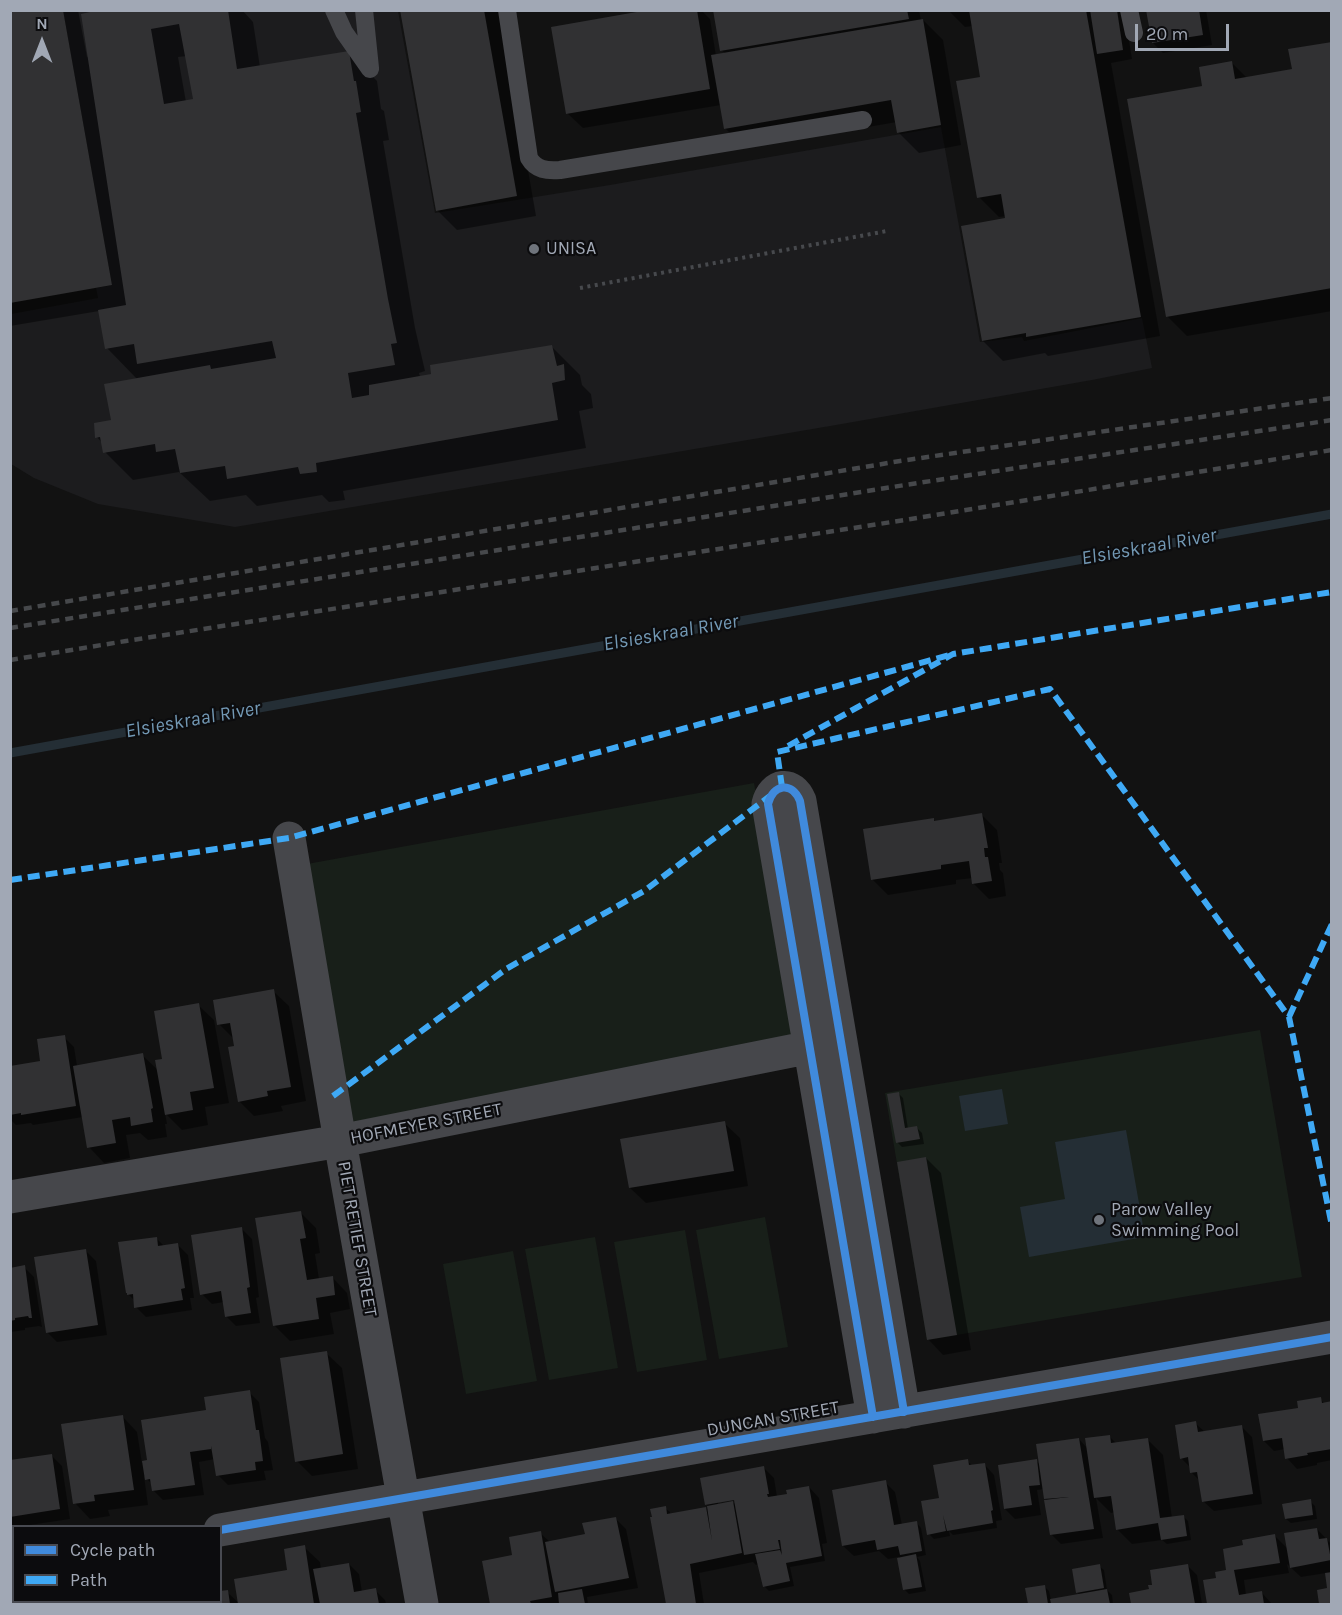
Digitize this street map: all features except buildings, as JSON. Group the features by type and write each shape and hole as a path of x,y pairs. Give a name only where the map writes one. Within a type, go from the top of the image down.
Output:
{"street":[{"path":"825,1044 800,801 797,793 782,787 770,796 768,804 825,1044 888,1414"},
{"name":"PIET RETIEF STREET","path":"289,838 422,1605"},
{"name":"HOFMEYER STREET","path":"10,1197 340,1141 825,1044"},
{"name":"DUNCAN STREET","path":"222,1530 1332,1337"}],"lane":[{"path":"334,10 344,32 370,69 364,10"},
{"path":"507,10 529,158 538,168 560,170 862,120"},
{"path":"1129,10 1134,33"}],"path":[{"path":"580,288 887,231"}],"shaded area":[{"name":"UNISA","path":"63,11 398,11 435,213 941,127 980,342 1022,337 1024,341 1142,318 1152,368 836,425 235,527 98,504 34,478 11,464 11,314 98,298 96,288 112,285"},
{"path":"754,783 795,1019 795,1027 788,1038 351,1123 307,864"},
{"name":"Parow Valley Swimming Pool","path":"1260,1030 1302,1277 927,1340 885,1093"},
{"path":"1002,1089 1008,1124 965,1131 959,1096"},
{"path":"1126,1130 1145,1237 1029,1257 1020,1207 1065,1199 1055,1142"},
{"path":"765,1217 788,1347 719,1359 696,1230"},
{"path":"685,1230 707,1360 637,1372 614,1242"},
{"path":"595,1237 618,1368 549,1380 525,1249"},
{"path":"513,1251 537,1381 466,1394 443,1264"}],"waterway":[{"name":"Elsieskraal River","path":"10,753 1332,514"}],"railway":[{"path":"10,611 900,461 1332,398"},
{"path":"10,628 905,485 1332,420"},
{"path":"10,660 911,519 1332,450"}],"marked path":[{"path":"788,746 953,654 1332,592"},
{"path":"10,880 289,838 953,654"},
{"path":"782,787 777,752 1050,689 1289,1017 1332,1226"},
{"path":"333,1096 506,969 644,891 770,796"},
{"path":"1289,1017 1332,924"}],"cycle path":[{"path":"873,1417 768,804 774,792 783,788 792,790 800,801 904,1412"},
{"path":"222,1530 1332,1337"}],"place":[{"name":"UNISA","path":"534,249"},
{"name":"Parow Valley Swimming Pool","path":"1099,1220"}]}
